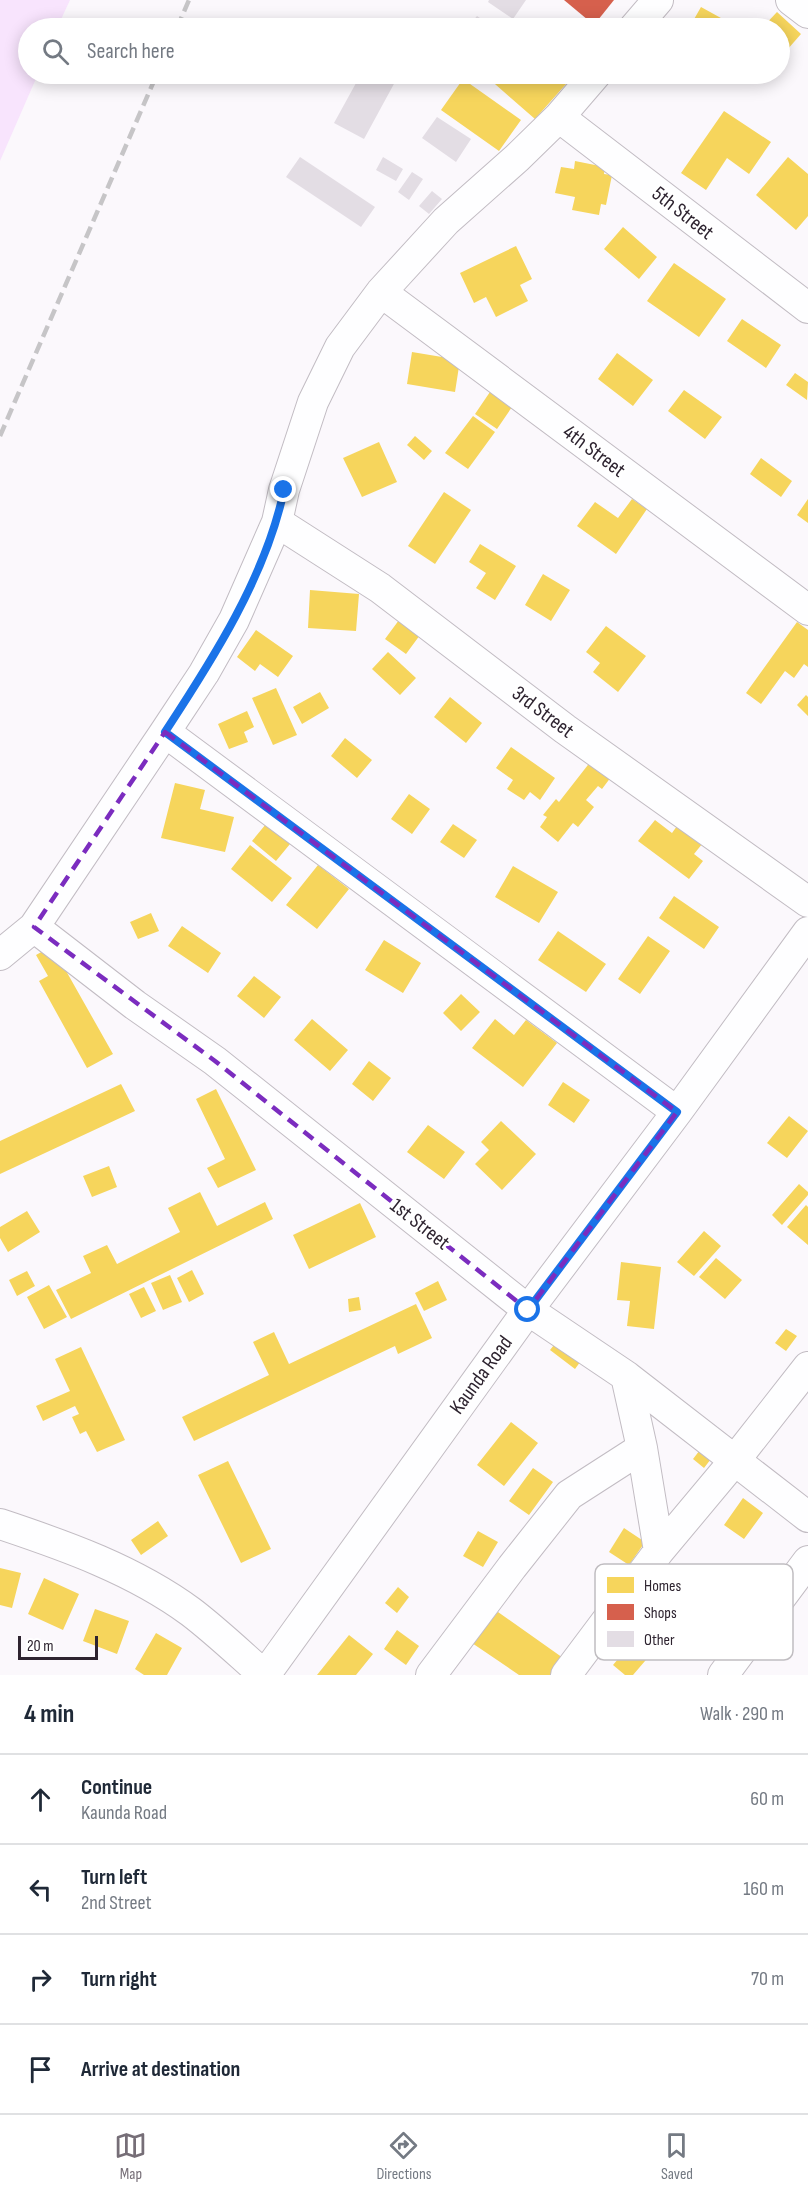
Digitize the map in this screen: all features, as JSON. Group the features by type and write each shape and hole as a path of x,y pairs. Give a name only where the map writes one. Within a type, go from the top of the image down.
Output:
{"street":[{"path":"643,18 658,0"},
{"path":"791,0 808,13"},
{"path":"0,955 34,927 204,673 234,620 277,522 284,490 313,402 340,347 381,292 446,221 517,158 559,117 587,84"},
{"name":"5th Street","path":"559,117 808,308"},
{"name":"4th Street","path":"381,292 808,610"},
{"name":"3rd Street","path":"277,522 380,588 565,729 808,902"},
{"path":"165,732 677,1112"},
{"name":"1st Street","path":"34,927 135,1005 215,1061 528,1310 626,1376 808,1517"},
{"name":"Kaunda Road","path":"264,1675 528,1310 677,1112 808,932"},
{"path":"649,1564 808,1367"},
{"path":"626,1376 642,1448 659,1551"},
{"path":"431,1675 569,1495 642,1448"},
{"path":"0,1524 60,1544 135,1578 191,1612 264,1675"},
{"path":"793,1581 808,1561"},
{"path":"566,1675 595,1636"},
{"path":"723,1675 734,1660"}],"highlighted area":[{"path":"165,732 677,1112 528,1310 215,1061 34,927"}],"shaded area":[{"path":"0,0 70,0 62,18 18,18 18,84 34,84 0,161"}],"building: Homes":[{"path":"701,7 721,18 695,18"},
{"path":"777,12 784,18 771,18"},
{"path":"790,24 801,34 790,47"},
{"path":"459,84 470,84 521,120 499,151 441,110"},
{"path":"495,84 566,84 535,119"},
{"path":"724,111 771,142 749,174 727,158 706,190 681,173"},
{"path":"788,157 808,174 808,216 796,230 756,195"},
{"path":"575,161 605,167 604,174 612,175 606,205 601,204 599,215 572,210 575,197 555,193 561,167 574,169"},
{"path":"623,227 657,257 639,279 604,249"},
{"path":"516,246 532,279 520,285 528,301 496,317 486,297 474,303 460,273"},
{"path":"674,263 726,299 699,337 647,301"},
{"path":"742,319 781,345 766,368 727,341"},
{"path":"412,352 460,360 455,392 407,384"},
{"path":"617,353 653,380 633,406 598,379"},
{"path":"795,373 808,382 807,400 786,385"},
{"path":"492,389 514,404 497,429 475,414"},
{"path":"684,390 722,417 705,439 668,411"},
{"path":"473,416 495,432 468,469 445,453"},
{"path":"415,436 432,451 424,460 407,445"},
{"path":"379,442 397,482 362,497 343,458"},
{"path":"761,458 792,481 781,497 750,474"},
{"path":"444,492 471,510 435,564 408,546"},
{"path":"632,499 647,509 616,554 577,526 595,502 618,518"},
{"path":"808,499 808,523 797,515"},
{"path":"480,544 516,566 495,600 476,588 486,573 469,562"},
{"path":"543,574 570,590 551,621 525,605"},
{"path":"310,590 359,594 356,631 308,628"},
{"path":"399,620 420,635 406,654 385,639"},
{"path":"797,622 808,630 808,667 804,664 794,678 785,671 761,704 746,693"},
{"path":"606,626 646,656 618,692 593,672 600,663 586,652"},
{"path":"256,630 293,656 278,677 260,664 255,671 237,657"},
{"path":"388,652 416,678 400,695 372,669"},
{"path":"276,688 297,735 273,745 252,698"},
{"path":"320,692 329,708 302,724 293,707"},
{"path":"806,695 808,697 808,716 797,705"},
{"path":"450,697 482,723 466,743 434,717"},
{"path":"247,711 254,727 244,732 248,742 229,749 218,724"},
{"path":"345,738 372,760 357,778 331,756"},
{"path":"511,747 555,778 540,800 530,792 524,800 507,789 513,780 496,768"},
{"path":"591,761 611,777 602,789 598,786 586,800 594,807 578,827 573,823 558,842 540,827 547,817 543,815 556,799 559,802"},
{"path":"175,783 205,790 200,809 234,817 225,852 161,838"},
{"path":"409,794 430,809 412,834 391,819"},
{"path":"682,819 707,838 694,854 703,861 689,879 638,841 655,820 672,833"},
{"path":"266,824 290,844 276,861 252,841"},
{"path":"453,824 477,840 464,858 440,842"},
{"path":"250,845 292,878 272,902 231,869"},
{"path":"318,865 349,889 317,929 286,905"},
{"path":"513,866 558,892 539,923 495,897"},
{"path":"674,896 719,927 704,949 659,918"},
{"path":"151,913 159,931 138,939 130,922"},
{"path":"182,926 221,953 208,973 168,946"},
{"path":"558,931 606,964 586,992 538,960"},
{"path":"648,936 670,951 640,994 618,979"},
{"path":"384,940 421,963 403,993 365,970"},
{"path":"52,946 113,1054 87,1068 39,981 48,976 36,955"},
{"path":"254,976 281,997 264,1018 237,996"},
{"path":"461,994 480,1012 461,1031 443,1013"},
{"path":"312,1019 348,1050 330,1071 294,1040"},
{"path":"495,1019 514,1035 526,1020 557,1043 523,1087 472,1048"},
{"path":"369,1061 391,1078 373,1101 352,1084"},
{"path":"563,1082 590,1100 574,1123 548,1105"},
{"path":"121,1084 135,1111 0,1174 0,1141"},
{"path":"216,1089 256,1170 218,1188 207,1168 225,1159 196,1099"},
{"path":"789,1116 808,1131 787,1158 767,1143"},
{"path":"501,1121 536,1154 502,1190 475,1164 489,1150 481,1142"},
{"path":"428,1125 465,1152 444,1179 407,1152"},
{"path":"109,1166 117,1187 92,1197 83,1176"},
{"path":"799,1184 808,1192 808,1195 782,1225 772,1215"},
{"path":"200,1192 217,1226 265,1202 273,1219 71,1319 56,1290 91,1273 83,1256 107,1245 117,1264 180,1232 168,1208"},
{"path":"360,1203 376,1237 309,1269 293,1235"},
{"path":"806,1205 808,1207 808,1245 787,1227"},
{"path":"27,1211 40,1232 8,1252 0,1238 0,1227"},
{"path":"704,1231 721,1246 694,1276 677,1262"},
{"path":"716,1258 742,1280 725,1299 699,1277"},
{"path":"621,1262 661,1267 654,1329 627,1326 630,1301 617,1300"},
{"path":"192,1270 204,1294 189,1302 177,1278"},
{"path":"27,1271 35,1286 17,1296 9,1280"},
{"path":"170,1275 182,1302 163,1310 151,1283"},
{"path":"438,1281 447,1300 424,1311 415,1293"},
{"path":"49,1285 67,1317 44,1329 27,1297"},
{"path":"144,1287 156,1311 141,1318 129,1294"},
{"path":"359,1297 361,1310 349,1312 348,1299"},
{"path":"416,1304 432,1338 398,1354 395,1346 194,1441 182,1417 269,1375 253,1342 274,1332 289,1364"},
{"path":"786,1329 797,1336 786,1351 775,1343"},
{"path":"562,1335 586,1354 575,1369 550,1350"},
{"path":"81,1347 125,1440 97,1452 86,1431 80,1434 72,1417 79,1414 75,1406 43,1421 36,1406 70,1391 55,1359"},
{"path":"511,1422 538,1443 504,1486 477,1465"},
{"path":"703,1446 714,1455 704,1468 693,1459"},
{"path":"228,1461 271,1549 241,1563 198,1475"},
{"path":"533,1468 553,1482 529,1515 509,1501"},
{"path":"743,1498 763,1513 744,1539 724,1525"},
{"path":"158,1521 168,1536 141,1555 131,1540"},
{"path":"624,1528 645,1542 630,1564 609,1552"},
{"path":"478,1531 498,1542 483,1567 463,1556"},
{"path":"0,1568 21,1573 12,1608 0,1605"},
{"path":"44,1578 79,1594 63,1630 28,1614"},
{"path":"398,1587 409,1597 397,1613 385,1603"},
{"path":"95,1609 129,1621 117,1654 83,1641"},
{"path":"498,1612 573,1665 564,1675 519,1675 472,1643"},
{"path":"397,1630 419,1646 406,1665 384,1649"},
{"path":"156,1633 182,1648 167,1675 144,1675 135,1669"},
{"path":"349,1635 373,1654 356,1675 317,1675"},
{"path":"617,1660 646,1660 633,1675 625,1675 613,1665"}],"building: Shops":[{"path":"564,0 614,0 600,18 586,18"}],"building: Other":[{"path":"489,0 526,0 514,18 488,2"},
{"path":"355,84 394,84 364,139 334,123"},
{"path":"437,117 471,139 456,162 422,138"},
{"path":"300,157 375,207 361,227 286,177"},
{"path":"383,157 403,169 396,181 376,170"},
{"path":"412,172 423,179 409,200 398,192"},
{"path":"432,191 442,199 429,214 419,206"}],"railway":[{"path":"181,18 189,0"},
{"path":"0,436 153,84"}],"route":[{"path":"284,490 277,522 234,620 204,673 165,732 677,1112 528,1310"}]}
